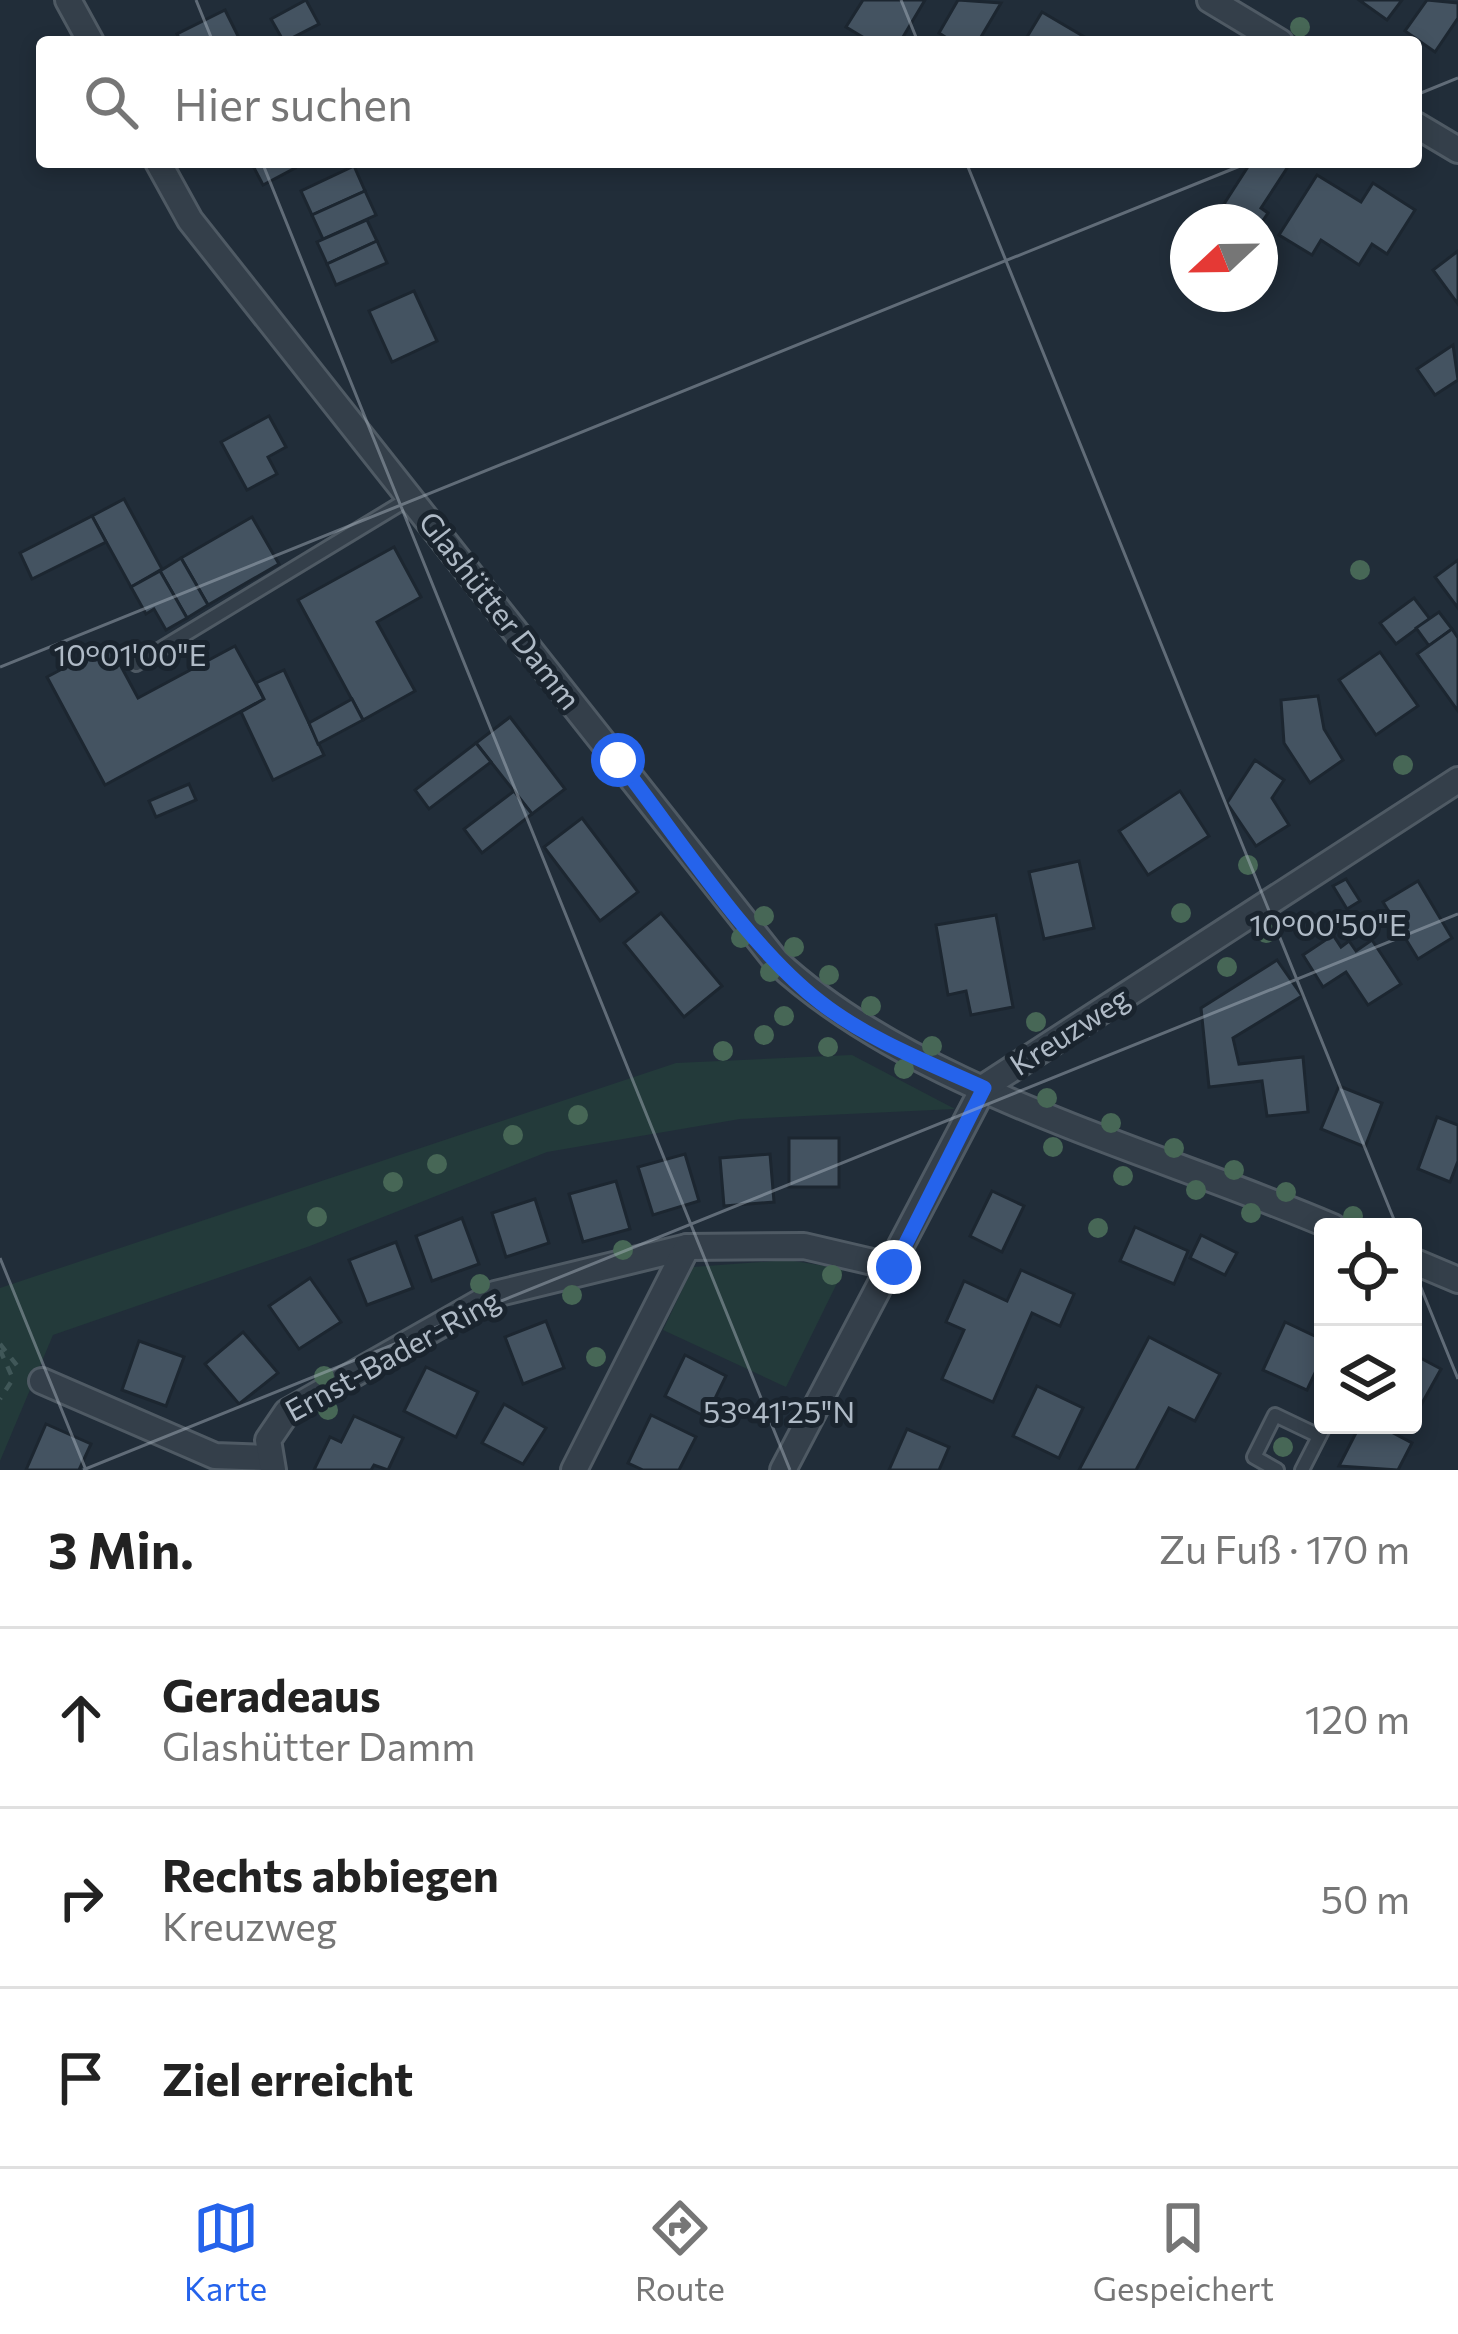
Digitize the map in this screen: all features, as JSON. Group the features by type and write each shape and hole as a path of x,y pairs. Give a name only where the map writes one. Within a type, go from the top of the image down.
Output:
{"street":[{"path":"68,0 88,36"},
{"path":"1210,0 1270,36"},
{"path":"1422,128 1458,150"},
{"name":"Glashütter Damm","path":"161,168 190,220 776,961 821,1003 904,1051 984,1088 1314,1219"},
{"name":"Kreuzweg","path":"783,1470 894,1267 984,1088 1458,780"},
{"name":"Ernst-Bader-Ring","path":"42,1382 215,1456 270,1464 273,1425 287,1412 495,1294 687,1247 804,1246 894,1267"},
{"path":"574,1470 687,1247"},
{"path":"1422,1265 1458,1280"}],"lane":[{"path":"136,664 410,498"},
{"path":"1277,1470 1254,1457 1275,1415 1314,1428"},
{"path":"1302,1470 1320,1434"}],"path":[{"path":"0,1350 13,1379 0,1399"}],"green space":[{"path":"852,1055 955,1109 740,1119 547,1152 310,1246 53,1335 0,1461 0,1288 676,1063"},
{"path":"788,1260 844,1269 786,1387 663,1330 693,1267"}],"building":[{"path":"306,0 319,24 296,36 281,36 271,19"},
{"path":"863,0 925,0 904,36 861,36 846,27"},
{"path":"958,0 1001,3 982,36 939,33"},
{"path":"1359,0 1402,0 1387,20"},
{"path":"1427,0 1458,3 1458,18 1435,52 1422,43 1422,36 1405,31"},
{"path":"225,10 238,36 178,36"},
{"path":"1042,12 1083,36 1028,36"},
{"path":"254,168 295,168 263,185"},
{"path":"355,168 365,191 312,215 301,191"},
{"path":"1247,168 1287,168 1264,204 1224,204"},
{"path":"1317,175 1361,202 1373,183 1415,210 1387,254 1372,244 1359,265 1321,240 1312,255 1279,235"},
{"path":"365,191 376,215 323,239 312,215"},
{"path":"367,220 377,241 327,264 317,242"},
{"path":"377,241 387,263 336,285 327,264"},
{"path":"1458,251 1458,304 1433,270"},
{"path":"414,291 437,341 392,362 369,311"},
{"path":"1453,345 1458,380 1435,395 1417,369"},
{"path":"269,416 286,447 268,457 277,474 247,490 221,442"},
{"path":"124,499 162,569 131,587 92,516"},
{"path":"92,516 106,542 32,579 20,553"},
{"path":"252,517 279,564 208,605 181,558"},
{"path":"394,547 421,597 377,622 415,691 363,720 298,600"},
{"path":"181,558 208,605 187,618 160,571"},
{"path":"1458,560 1458,608 1435,577"},
{"path":"160,571 187,618 166,630 154,609 146,614 131,587"},
{"path":"1414,598 1430,619 1396,644 1380,623"},
{"path":"1439,612 1452,629 1429,646 1416,628"},
{"path":"1452,629 1458,638 1458,711 1417,654"},
{"path":"109,644 138,698 235,646 264,699 105,785 47,677"},
{"path":"1380,652 1418,706 1376,735 1339,680"},
{"path":"284,670 324,755 273,780 241,712 264,699 256,683"},
{"path":"1318,696 1324,729 1343,760 1310,783 1284,743 1281,700"},
{"path":"352,699 363,720 318,744 309,723"},
{"path":"510,717 565,789 532,814 476,743"},
{"path":"476,743 491,762 429,809 415,790"},
{"path":"1255,760 1284,780 1272,798 1289,825 1256,846 1227,803"},
{"path":"189,784 196,800 156,817 149,801"},
{"path":"514,791 532,814 482,853 464,829"},
{"path":"1180,791 1209,836 1148,875 1119,831"},
{"path":"582,818 638,892 600,921 544,847"},
{"path":"1079,861 1094,928 1044,939 1029,872"},
{"path":"1346,879 1360,901 1347,909 1333,886"},
{"path":"1418,881 1452,938 1418,959 1383,902"},
{"path":"661,913 722,986 684,1017 624,943"},
{"path":"996,915 1013,1007 971,1015 966,991 948,995 936,925"},
{"path":"1333,935 1341,947 1349,941 1356,951 1372,940 1401,984 1368,1005 1346,972 1323,987 1303,955"},
{"path":"1277,960 1302,996 1233,1038 1239,1064 1303,1057 1308,1112 1267,1116 1262,1081 1209,1087 1201,1008"},
{"path":"1339,1086 1382,1103 1365,1147 1321,1129"},
{"path":"1437,1117 1458,1125 1458,1161 1450,1182 1418,1169"},
{"path":"789,1138 839,1138 839,1187 789,1187"},
{"path":"685,1154 699,1201 653,1215 638,1167"},
{"path":"770,1154 774,1202 724,1206 720,1158"},
{"path":"616,1181 630,1229 583,1242 569,1194"},
{"path":"992,1191 1024,1206 1002,1252 970,1236"},
{"path":"535,1199 549,1243 506,1257 492,1213"},
{"path":"462,1218 479,1264 432,1281 416,1236"},
{"path":"1135,1227 1188,1251 1174,1284 1120,1261"},
{"path":"1201,1235 1237,1253 1225,1275 1190,1258"},
{"path":"396,1242 413,1288 367,1305 349,1260"},
{"path":"1021,1270 1074,1294 1060,1326 1032,1313 993,1402 942,1379 964,1330 946,1322 964,1281 1007,1301"},
{"path":"310,1278 341,1322 299,1349 269,1306"},
{"path":"546,1321 564,1368 523,1384 505,1337"},
{"path":"1285,1322 1314,1336 1314,1375 1307,1390 1263,1370"},
{"path":"243,1332 278,1373 239,1404 205,1364"},
{"path":"1149,1337 1220,1374 1195,1421 1169,1408 1136,1470 1079,1470"},
{"path":"139,1341 184,1357 166,1406 122,1390"},
{"path":"685,1355 726,1376 706,1417 665,1396"},
{"path":"1422,1359 1441,1369 1422,1403"},
{"path":"426,1367 478,1392 456,1437 404,1411"},
{"path":"1037,1386 1083,1408 1059,1458 1013,1436"},
{"path":"504,1404 546,1428 523,1464 482,1443"},
{"path":"651,1415 696,1437 679,1470 643,1470 628,1463"},
{"path":"354,1416 403,1438 388,1470 374,1465 371,1470 314,1470 330,1437 341,1442"},
{"path":"46,1424 91,1444 79,1470 26,1470"},
{"path":"907,1429 949,1447 939,1470 889,1470"},
{"path":"1355,1434 1395,1434 1412,1443 1398,1470 1339,1466"}],"route":[{"path":"618,760 776,961 821,1003 904,1051 984,1088 894,1267"}]}
